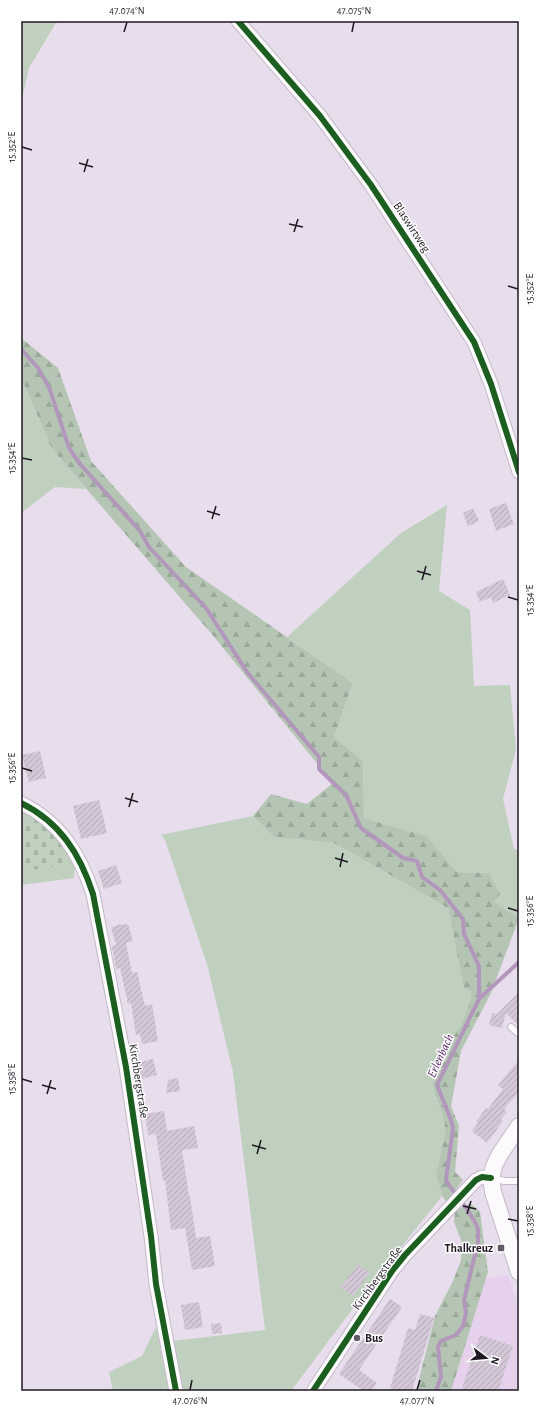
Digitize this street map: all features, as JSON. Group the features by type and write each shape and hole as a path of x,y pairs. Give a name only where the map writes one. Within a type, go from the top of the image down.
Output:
{"street":[{"name":"Blaswirtweg","path":"238,21 320,116 366,179 474,342 491,384 519,472"},
{"name":"Kirchbergstraße","path":"21,803 45,818 56,827 67,840 88,879 93,894 127,1074 151,1236 156,1284 176,1391"},
{"path":"519,1126 500,1154 494,1166 491,1178 493,1192 519,1272"},
{"name":"Kirchbergstraße","path":"312,1391 398,1263 466,1190 482,1177 491,1178"}],"lane":[{"path":"511,1027 519,1034"},
{"path":"491,1178 504,1181 519,1180"}],"shaded area":[{"path":"508,1275 519,1307 519,1391 451,1391 485,1279"}],"green space":[{"path":"21,21 57,21 29,68 21,103"},
{"path":"21,338 58,368 91,461 186,567 353,683 334,737 363,761 364,818 427,836 457,872 489,873 500,894 494,902 519,918 491,993 461,1051 451,1106 459,1126 455,1172 463,1180 447,1203 442,1196 436,1174 444,1139 445,1123 432,1084 439,1059 461,1025 470,1002 471,990 464,989 448,908 334,843 274,837 253,816 271,794 307,804 333,783 215,638 52,449 21,378"},
{"path":"21,378 52,449 86,489 55,487 21,513"},
{"path":"447,505 439,591 470,610 474,686 510,685 516,749 503,799 514,849 519,850 519,918 494,902 489,873 457,872 427,836 364,818 363,761 334,737 353,683 287,637 401,533"},
{"path":"21,807 59,835 75,864 21,871"},
{"path":"253,816 274,837 334,843 448,908 464,989 471,990 470,1002 461,1025 439,1059 432,1084 445,1123 444,1139 436,1174 442,1196 366,1291 291,1391 183,1391 173,1341 265,1330 233,1072 207,964 165,840 161,835"},
{"path":"75,864 74,878 21,885 21,871"},
{"path":"470,1204 477,1208 480,1212 488,1272 451,1391 416,1391 435,1316 453,1281 461,1260 462,1243 454,1222 455,1212"},
{"path":"156,1327 169,1391 113,1391 109,1372 142,1356"}],"building":[{"path":"506,503 514,524 496,531 489,509"},
{"path":"473,508 479,521 468,526 463,513"},
{"path":"503,579 510,595 493,603 491,597 480,602 476,592"},
{"path":"40,751 46,778 29,782 22,755"},
{"path":"99,800 107,833 81,839 73,806"},
{"path":"116,865 122,883 104,889 98,871"},
{"path":"121,924 128,924 133,941 126,943 132,973 137,972 145,1006 152,1004 158,1041 142,1044 140,1034 136,1035 131,1003 128,1004 120,968 116,969 112,946 116,945 111,927"},
{"path":"519,992 519,1026 506,1013 502,1028 489,1025 492,1013 497,1014"},
{"path":"153,1059 157,1075 141,1079 137,1063"},
{"path":"519,1060 519,1092 504,1109 507,1112 501,1119 503,1121 487,1143 472,1131 478,1123 476,1122 486,1108 488,1109 503,1089 498,1085"},
{"path":"178,1078 180,1091 166,1093 168,1080"},
{"path":"164,1111 167,1131 194,1126 198,1148 182,1150 196,1238 210,1236 215,1266 192,1270 185,1228 171,1230 165,1180 163,1181 156,1134 148,1135 145,1114"},
{"path":"358,1264 369,1273 353,1296 341,1287"},
{"path":"390,1299 402,1307 359,1370 377,1383 371,1391 364,1391 339,1374"},
{"path":"199,1302 203,1327 185,1330 181,1305"},
{"path":"420,1314 434,1318 412,1391 398,1391 390,1388 408,1328 415,1330"},
{"path":"221,1323 222,1333 212,1334 211,1324"},
{"path":"480,1335 513,1346 498,1391 461,1391"}],"waterway":[{"path":"21,349 38,368 49,387 69,448 80,464 140,531 149,547 206,608 247,672 319,757 319,769 346,795 361,828 403,858 417,861 422,877 440,890 463,919 464,934 479,966 479,999"},
{"name":"Erlenbach","path":"436,1391 441,1377 438,1347 441,1341 456,1335 463,1326 466,1313 464,1300 478,1242 478,1229 475,1222 446,1180 453,1128 437,1085 479,999 519,962"}],"cycle path":[{"path":"238,21 320,116 371,185 474,342 491,384 519,472"},
{"path":"21,803 47,820 67,841 82,866 93,894 126,1067 151,1236 156,1284 176,1391"},
{"path":"313,1391 392,1271 405,1255 476,1180 482,1177 491,1178"}],"place":[{"name":"Thalkreuz","path":"501,1248"},
{"name":"Bus","path":"357,1338"}]}
